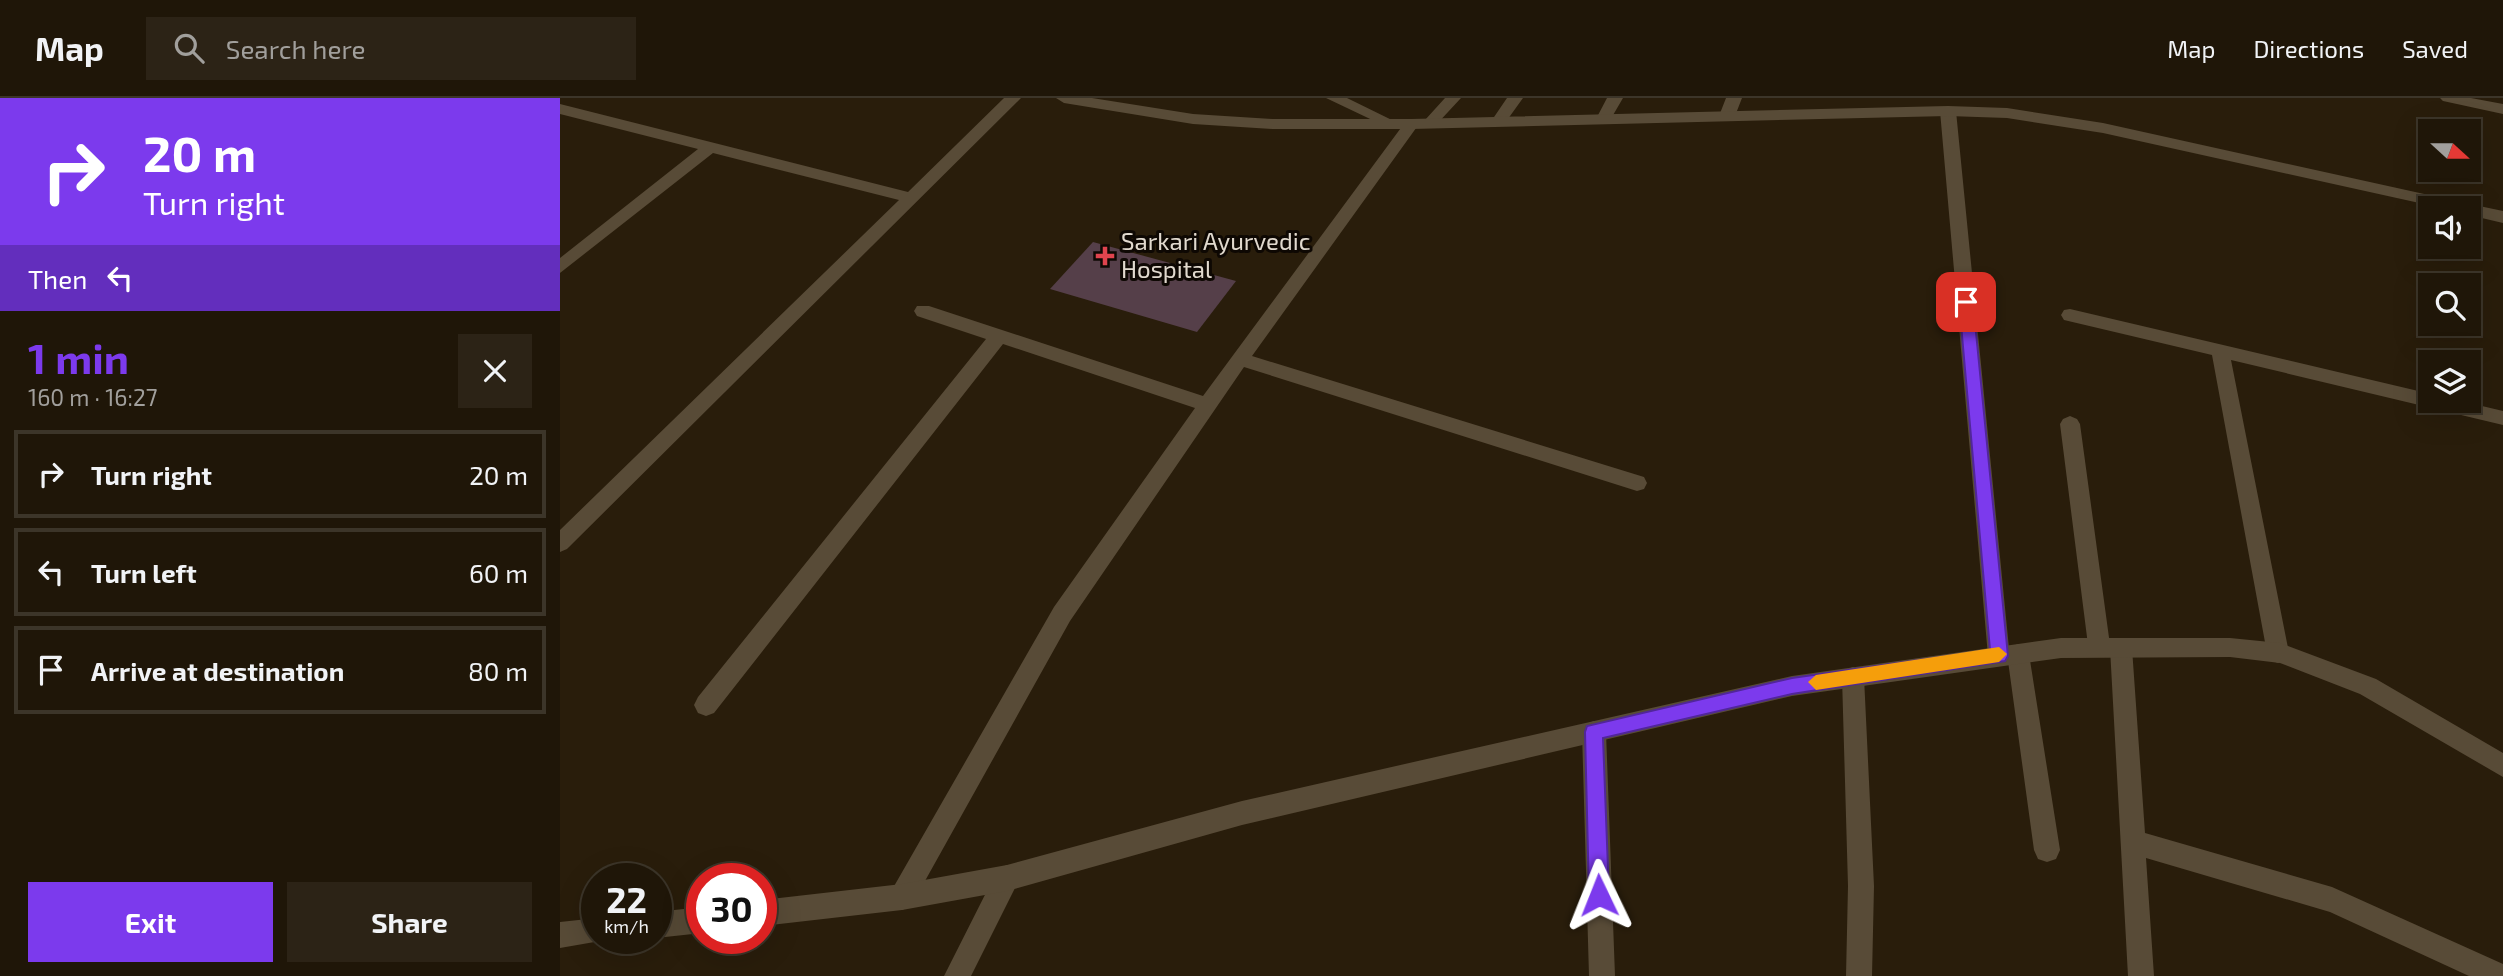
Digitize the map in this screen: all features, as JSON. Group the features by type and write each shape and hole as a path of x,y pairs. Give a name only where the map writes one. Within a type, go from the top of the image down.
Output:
{"street":[{"path":"560,544 1013,98"},
{"path":"1063,98 1205,121 1411,123 1948,111 2007,113 2104,128 2418,198"},
{"path":"1334,98 1411,123"},
{"path":"902,897 1062,614 1239,359 1411,123 1453,98"},
{"path":"1500,120 1516,98"},
{"path":"1604,119 1615,98"},
{"path":"1727,116 1734,98"},
{"path":"2448,98 2503,109"},
{"path":"560,109 911,198"},
{"path":"1948,111 2009,655 2047,850"},
{"path":"560,267 710,146"},
{"path":"2481,212 2503,216"},
{"path":"923,311 1207,405"},
{"path":"2070,315 2503,418"},
{"path":"706,705 999,336"},
{"path":"2220,351 2278,653"},
{"path":"1239,359 1637,484"},
{"path":"2070,424 2110,647 2133,842 2141,976"},
{"path":"777,911 902,897 1007,878 1242,813 1792,686 2009,655 2110,647 2245,649 2278,653 2329,670 2390,697 2503,766"},
{"path":"1853,677 1861,886 1859,976"},
{"path":"1594,732 1602,976"},
{"path":"2133,842 2332,900 2499,976"},
{"path":"957,976 1007,878"},
{"path":"560,935 581,933"}],"building":[{"path":"1093,242 1236,281 1197,332 1050,289"}],"slow traffic":[{"path":"1816,682 1999,654"}],"place":[{"name":"Sarkari Ayurvedic Hospital","path":"1105,256"}],"route":[{"path":"1599,895 1594,732 1792,686 1999,656 1966,302"}]}
